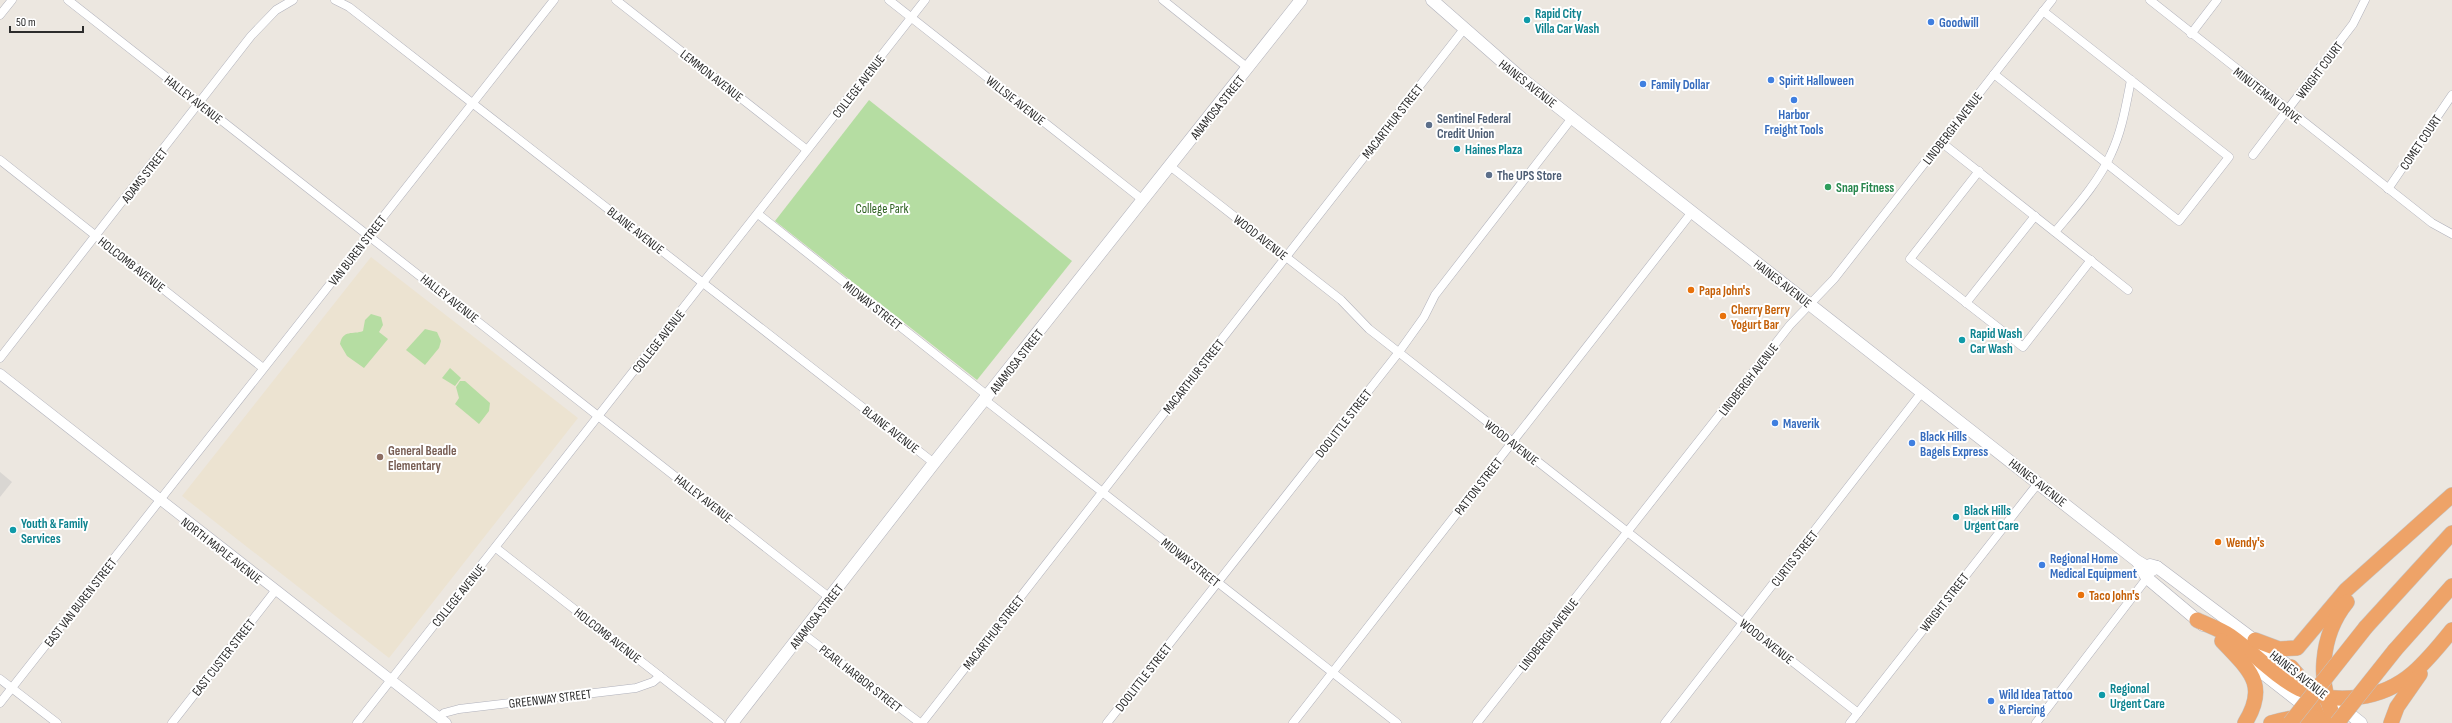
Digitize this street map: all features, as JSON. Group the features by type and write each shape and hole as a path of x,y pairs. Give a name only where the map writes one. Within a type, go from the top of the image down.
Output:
{"highway":[{"path":"2255,640 2279,649 2296,648 2346,590 2452,495"},
{"path":"2290,723 2366,627 2452,533"},
{"path":"2328,721 2325,653 2334,623 2345,604 2386,555"},
{"path":"2328,721 2395,650 2452,586"},
{"path":"2196,620 2228,635 2299,688 2308,692 2341,699 2363,696 2391,688 2402,682 2425,662 2452,631"},
{"path":"2391,723 2403,697 2452,631"},
{"path":"2222,642 2248,670 2256,685 2256,702 2245,723"},
{"path":"2291,667 2328,721"},
{"path":"2271,723 2292,717 2328,721"}],"main road":[{"name":"ANAMOSA STREET","path":"732,723 934,463 1301,0"},
{"name":"HAINES AVENUE","path":"1432,0 1464,29 1572,118 2137,561 2148,569 2152,570 2157,567 2291,667 2362,723"},
{"name":"HAINES AVENUE","path":"2137,561 2147,578 2222,642 2328,721"},
{"path":"2147,578 2154,576 2161,579 2201,609 2224,617"}],"street":[{"path":"0,15 12,0"},
{"name":"HALLEY AVENUE","path":"68,0 830,598"},
{"name":"ADAMS STREET","path":"0,358 265,20 281,6 293,0"},
{"name":"BLAINE AVENUE","path":"335,0 349,7 473,102 934,463"},
{"name":"VAN BUREN STREET","path":"160,501 263,368 554,0"},
{"name":"LEMMON AVENUE","path":"616,0 807,150"},
{"name":"WILLSIE AVENUE","path":"889,0 1143,200"},
{"name":"COLLEGE AVENUE","path":"357,723 600,416 925,0"},
{"path":"1163,0 1248,68"},
{"name":"LINDBERGH AVENUE","path":"1477,723 1628,533 1790,325 1834,279 2052,0"},
{"name":"MINUTEMAN DRIVE","path":"2150,0 2388,189 2432,223 2452,234"},
{"path":"2191,34 2217,0"},
{"name":"WRIGHT COURT","path":"2253,155 2353,24 2365,0"},
{"path":"1994,74 2179,221 2229,157 2043,11"},
{"name":"MACARTHUR STREET","path":"921,723 1464,29"},
{"path":"2055,232 2082,198 2106,163 2120,132 2131,80"},
{"name":"COMET COURT","path":"2388,189 2452,95"},
{"name":"DOOLITTLE STREET","path":"1107,723 1399,352 1424,317 1435,295 1572,118"},
{"path":"1941,142 2128,290"},
{"name":"HOLCOMB AVENUE","path":"0,160 263,368"},
{"name":"WOOD AVENUE","path":"1170,166 1340,300 1369,329 1858,713"},
{"path":"1979,171 1910,259 2023,347 2091,260"},
{"name":"PATTON STREET","path":"1293,723 1692,212"},
{"name":"MIDWAY STREET","path":"758,214 1102,493 1397,723"},
{"path":"1966,303 2035,216"},
{"name":"NORTH MAPLE AVENUE","path":"0,374 160,501 442,720"},
{"name":"CURTIS STREET","path":"1665,723 1922,392"},
{"name":"WRIGHT STREET","path":"1850,723 2038,482"},
{"name":"EAST VAN BUREN STREET","path":"0,703 160,501"},
{"name":"HOLCOMB AVENUE","path":"496,548 720,723"},
{"path":"2036,723 2147,578"},
{"name":"EAST CUSTER STREET","path":"172,723 275,591"},
{"name":"PEARL HARBOR STREET","path":"802,633 921,723"},
{"name":"GREENWAY STREET","path":"442,720 451,710 636,688 653,682 660,676"},
{"path":"0,679 57,723"}],"shaded area":[{"name":"General Beadle Elementary","path":"371,257 578,418 389,658 182,496"},
{"path":"0,472 12,482 0,497"}],"green space":[{"name":"College Park","path":"869,100 1072,261 977,380 775,221"},
{"path":"371,314 381,317 383,325 379,332 388,339 364,368 347,356 340,344 341,339 346,334 363,331 365,320"},
{"path":"425,329 437,332 441,341 439,348 425,365 406,350"},
{"path":"450,368 461,378 455,386 442,378"},
{"path":"460,381 465,381 490,403 489,411 479,424 455,404 459,398 456,387"}],"place":[{"name":"Rapid City Villa Car Wash","path":"1527,20"},
{"name":"Goodwill","path":"1931,22"},
{"name":"Spirit Halloween","path":"1771,80"},
{"name":"Family Dollar","path":"1643,84"},
{"name":"Harbor Freight Tools","path":"1794,100"},
{"name":"Sentinel Federal Credit Union","path":"1429,125"},
{"name":"Haines Plaza","path":"1457,149"},
{"name":"The UPS Store","path":"1489,175"},
{"name":"Snap Fitness","path":"1828,187"},
{"name":"Papa John's","path":"1691,290"},
{"name":"Cherry Berry Yogurt Bar","path":"1723,316"},
{"name":"Rapid Wash Car Wash","path":"1962,340"},
{"name":"Maverik","path":"1775,423"},
{"name":"Black Hills Bagels Express","path":"1912,443"},
{"name":"General Beadle Elementary","path":"380,457"},
{"name":"Black Hills Urgent Care","path":"1956,517"},
{"name":"Youth & Family Services","path":"13,530"},
{"name":"Wendy's","path":"2218,542"},
{"name":"Regional Home Medical Equipment","path":"2042,565"},
{"name":"Taco John's","path":"2081,595"},
{"name":"Regional Urgent Care","path":"2102,695"},
{"name":"Wild Idea Tattoo & Piercing","path":"1991,701"}]}
